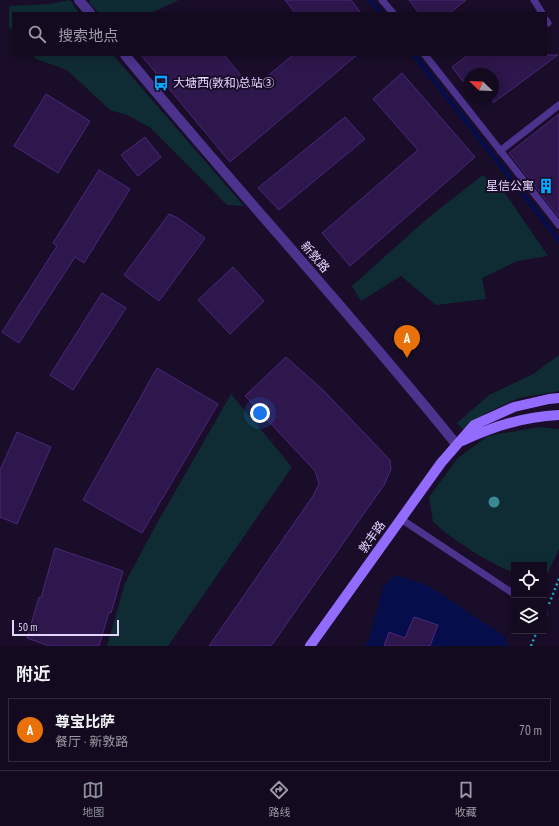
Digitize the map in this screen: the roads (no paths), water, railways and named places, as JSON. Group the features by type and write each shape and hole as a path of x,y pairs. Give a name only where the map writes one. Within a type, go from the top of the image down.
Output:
{"street":[{"path":"79,0 89,12"},
{"name":"新敦路","path":"126,56 408,385 456,444"},
{"name":"敦丰路","path":"310,646 441,463 474,425 514,407 549,398 559,398"},
{"name":"敦丰路","path":"456,444 485,430 512,421 541,416 559,415"}],"lane":[{"path":"382,0 391,12"},
{"path":"534,0 541,12"},
{"path":"426,56 559,225"},
{"path":"500,151 559,105"},
{"path":"401,519 511,592"}],"waterway":[{"path":"370,0 380,12"},
{"path":"415,56 559,240"}],"place":[{"name":"大塘西(敦和)总站③","path":"161,83"},
{"name":"星信公寓","path":"546,186"},
{"name":"尊宝比萨","path":"407,358"}]}
